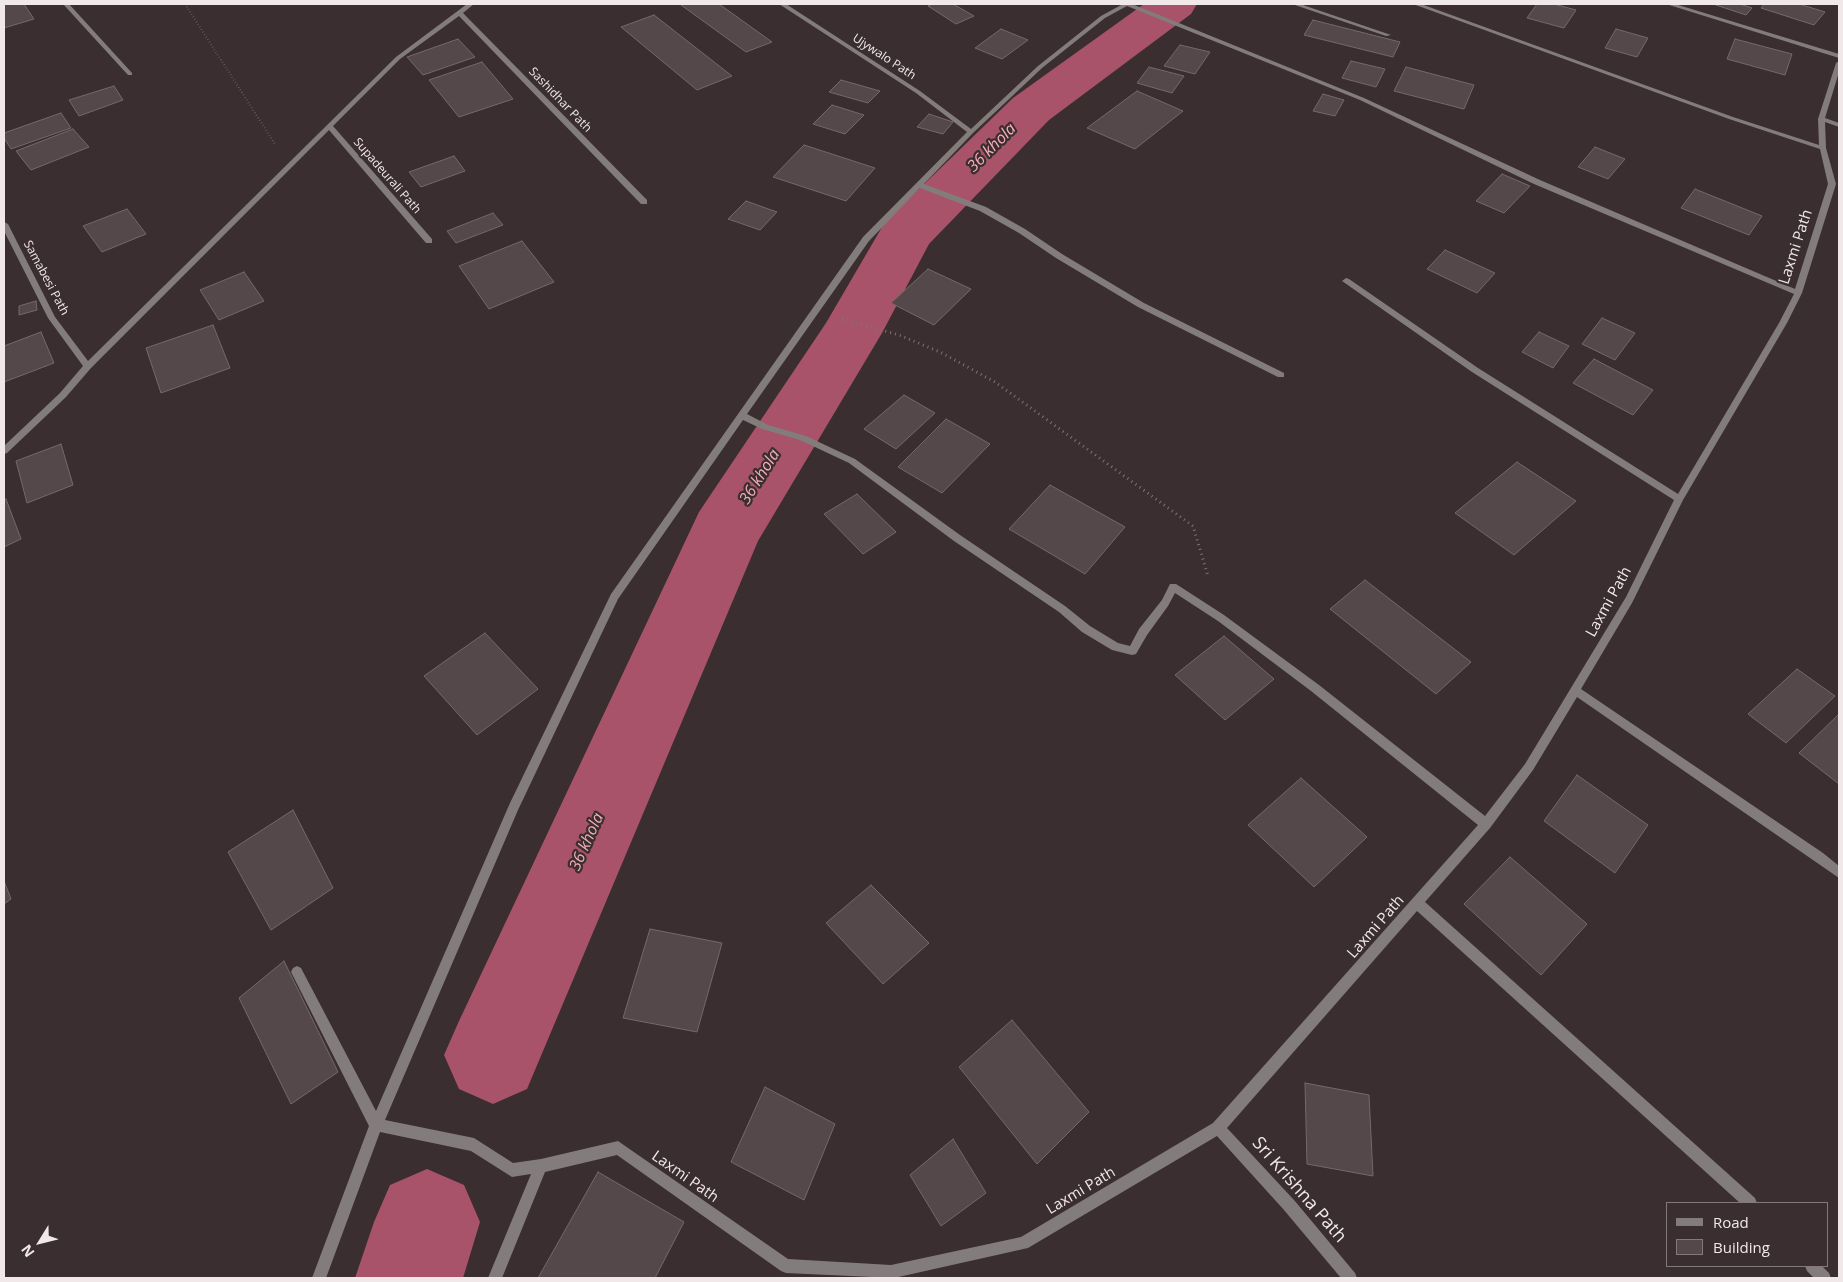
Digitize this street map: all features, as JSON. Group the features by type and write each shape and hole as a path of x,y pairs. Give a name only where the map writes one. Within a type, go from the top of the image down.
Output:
{"street":[{"path":"66,4 130,74"},
{"path":"4,451 398,58 471,4"},
{"name":"Ujywalo Path","path":"782,4 918,92 971,132"},
{"path":"319,1278 376,1125 514,808 614,596 866,239 925,187 971,132 1040,67 1103,17 1127,4 1362,99 1537,182 1798,293"},
{"path":"1295,4 1388,35"},
{"path":"1416,4 1731,118 1824,148"},
{"path":"1669,4 1839,56"},
{"name":"Sashidhar Path","path":"459,13 644,202"},
{"name":"Laxmi Path","path":"376,1125 474,1145 512,1170 541,1166 618,1148 786,1266 891,1272 1023,1243 1218,1128 1486,824 1529,767 1629,600 1679,499 1783,323 1798,293 1836,186 1824,148 1821,119 1839,63"},
{"path":"1821,119 1839,126"},
{"name":"Supadeurali Path","path":"329,126 429,241"},
{"path":"925,187 983,209 1141,305 1281,375"},
{"name":"Samabesi Path","path":"4,224 52,318 88,366"},
{"path":"1346,281 1475,370 1679,499"},
{"path":"741,415 765,427 803,438 852,461 957,538 1062,609 1086,629 1116,647 1132,651 1143,632 1165,603 1173,587 1221,618 1314,688 1486,824"},
{"path":"1576,690 1819,857 1839,873"},
{"path":"1417,903 1749,1202"},
{"path":"297,972 376,1125"},
{"name":"Sri Krishna Path","path":"1218,1128 1289,1205 1350,1278"},
{"path":"495,1278 541,1166"},
{"path":"1813,1267 1824,1278"}],"path":[{"path":"185,4 289,166"},
{"path":"842,319 899,335 940,352 994,382 1193,526 1221,618"}],"building":[{"path":"4,4 24,4 34,19 4,28"},
{"path":"719,4 772,42 746,52 681,5"},
{"path":"933,4 953,4 974,16 956,24 928,6"},
{"path":"1537,4 1554,4 1576,10 1564,28 1527,18"},
{"path":"1713,4 1740,4 1752,8 1746,15"},
{"path":"1764,4 1799,4 1825,12 1814,25 1761,8"},
{"path":"654,15 732,76 697,90 621,27"},
{"path":"1313,20 1400,42 1393,57 1304,35"},
{"path":"1001,29 1028,40 1002,59 975,48"},
{"path":"1616,29 1648,38 1637,57 1605,48"},
{"path":"458,39 475,57 423,75 407,57"},
{"path":"1735,39 1792,54 1785,75 1727,59"},
{"path":"1180,45 1210,52 1195,74 1164,66"},
{"path":"1351,61 1385,69 1376,87 1342,78"},
{"path":"482,62 513,99 459,117 429,80"},
{"path":"1149,67 1184,76 1172,93 1137,83"},
{"path":"1406,67 1474,85 1464,109 1394,91"},
{"path":"841,80 880,91 868,103 829,92"},
{"path":"114,86 123,100 79,116 69,100"},
{"path":"1137,91 1183,111 1135,149 1087,128"},
{"path":"1323,94 1344,100 1335,116 1313,111"},
{"path":"832,105 864,115 845,134 813,124"},
{"path":"61,113 71,128 11,149 4,138 4,133"},
{"path":"929,114 953,122 943,134 917,127"},
{"path":"73,129 89,147 31,170 16,151"},
{"path":"804,145 875,168 846,201 773,177"},
{"path":"1595,147 1625,159 1608,179 1578,167"},
{"path":"454,156 465,171 421,187 409,172"},
{"path":"1502,174 1530,186 1504,213 1476,201"},
{"path":"1695,189 1762,216 1749,235 1681,208"},
{"path":"746,201 777,212 760,230 728,219"},
{"path":"127,209 146,234 102,252 83,226"},
{"path":"493,213 503,225 456,243 447,231"},
{"path":"522,241 554,282 489,309 459,266"},
{"path":"1445,250 1495,273 1477,293 1427,269"},
{"path":"928,269 971,289 934,325 891,303"},
{"path":"244,272 264,301 219,320 200,290"},
{"path":"36,301 37,310 19,315 19,306"},
{"path":"1602,318 1635,333 1615,360 1582,344"},
{"path":"213,325 230,368 161,393 146,348"},
{"path":"41,332 54,363 4,382 4,346"},
{"path":"1539,332 1569,346 1553,368 1522,352"},
{"path":"1594,359 1653,390 1633,415 1573,383"},
{"path":"904,395 935,413 896,449 864,429"},
{"path":"946,419 990,444 942,493 898,467"},
{"path":"61,444 73,485 27,503 16,461"},
{"path":"1517,462 1576,501 1514,555 1455,513"},
{"path":"1050,485 1125,527 1085,574 1009,529"},
{"path":"857,494 896,532 863,554 824,514"},
{"path":"6,499 21,539 4,547 4,500"},
{"path":"1365,580 1471,662 1436,694 1330,609"},
{"path":"485,633 538,689 477,735 424,676"},
{"path":"1224,636 1274,679 1225,720 1175,675"},
{"path":"1797,669 1835,696 1786,743 1748,714"},
{"path":"1839,714 1839,784 1799,753"},
{"path":"1577,775 1648,825 1615,873 1544,821"},
{"path":"1301,778 1367,837 1314,887 1248,825"},
{"path":"293,810 333,888 271,930 228,852"},
{"path":"1510,857 1587,924 1541,975 1464,904"},
{"path":"4,881 11,899 4,904"},
{"path":"871,885 929,943 883,984 826,923"},
{"path":"650,929 722,943 697,1032 623,1018"},
{"path":"284,961 338,1072 291,1104 239,998"},
{"path":"1012,1020 1089,1112 1037,1164 959,1067"},
{"path":"1305,1083 1369,1095 1373,1176 1307,1164"},
{"path":"765,1087 835,1124 804,1200 731,1162"},
{"path":"953,1139 986,1193 941,1226 910,1175"},
{"path":"598,1172 684,1222 655,1278 538,1278"}],"waterway":[{"name":"36 khola","path":"493,1055 725,532 851,333 905,235 1031,109 1174,4"},
{"name":"36 khola","path":"409,1278 427,1222"}]}
